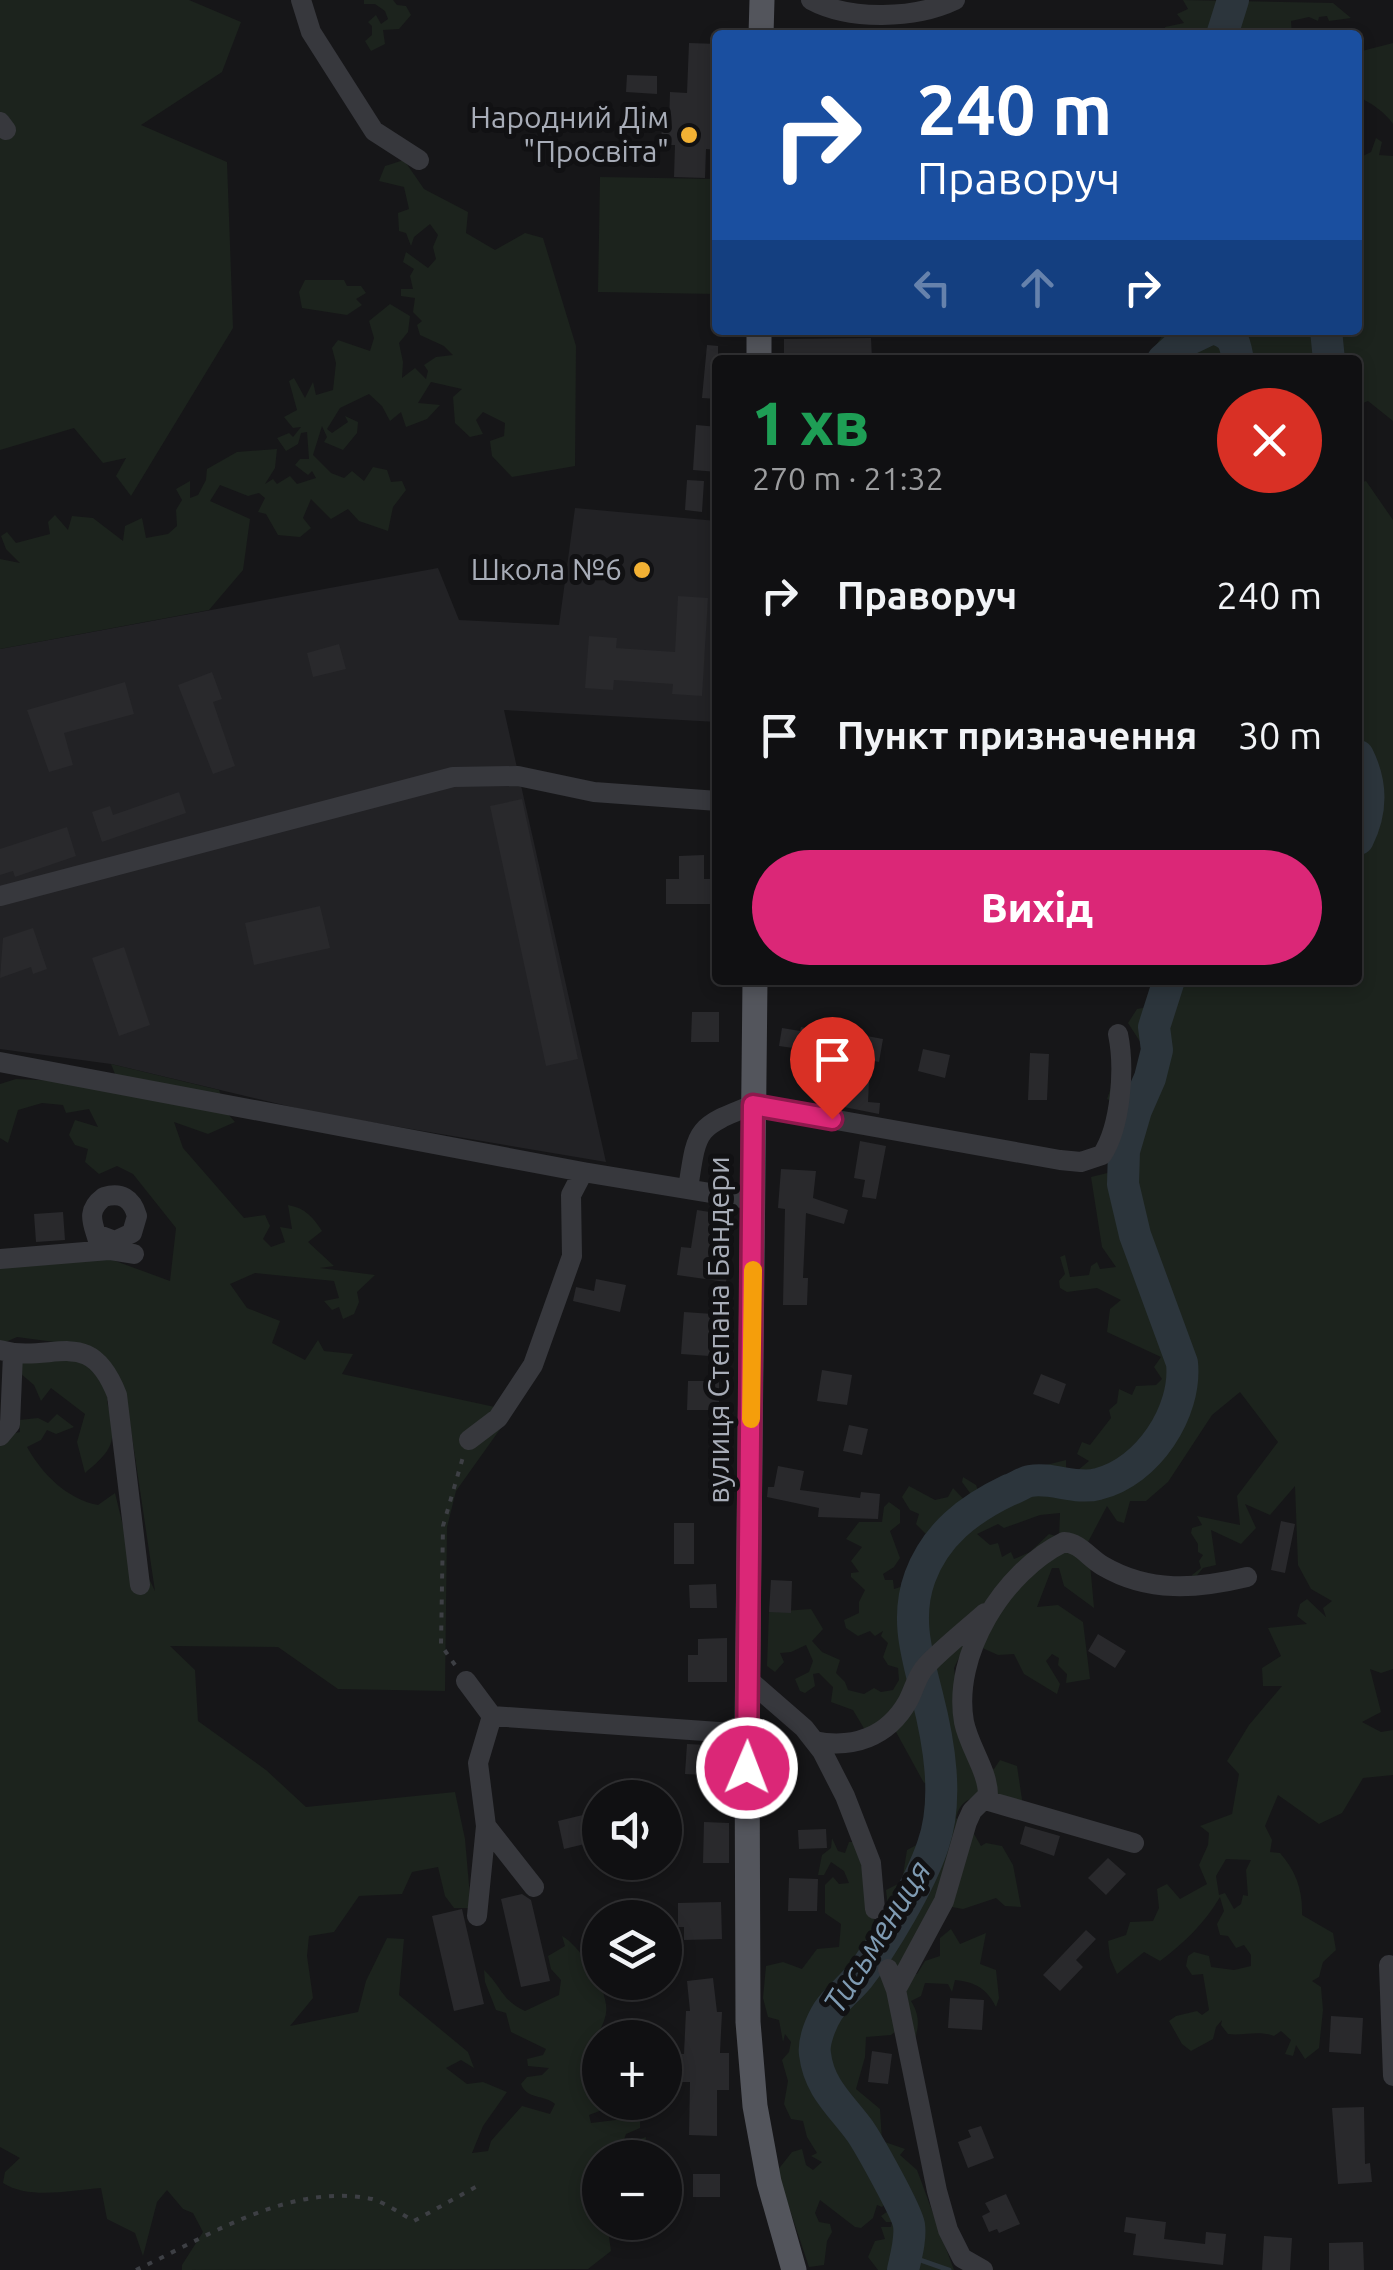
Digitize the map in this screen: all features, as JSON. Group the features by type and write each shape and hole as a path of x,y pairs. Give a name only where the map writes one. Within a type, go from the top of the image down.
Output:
{"main road":[{"path":"762,0 762,30"},
{"name":"вулиця Степана Бандери","path":"755,985 748,2022 755,2106 769,2182 794,2270"}],"street":[{"path":"301,0 311,32 374,131 420,160"},
{"path":"811,0 830,10 900,14 955,0"},
{"path":"0,896 453,777 518,776 594,792 712,802"},
{"path":"688,1189 698,1134 709,1121 753,1105 1060,1160 1092,1160 1102,1156 1112,1134 1122,1072 1118,1034"},
{"path":"2,1064 753,1200"},
{"path":"470,1440 498,1418 533,1366 572,1256 571,1195 583,1172"},
{"path":"0,1259 99,1243 134,1254"},
{"path":"0,1436 10,1424 7,1352 71,1348 91,1356 109,1374 117,1395 140,1584"},
{"path":"814,1741 847,1744 884,1729 901,1712 926,1665 994,1606 1021,1576 1064,1542 1080,1547 1110,1570 1169,1588 1246,1577"},
{"path":"896,1990 944,1901 972,1811 985,1800 989,1790 971,1747 962,1706 966,1664 994,1606"},
{"path":"750,1680 814,1741 845,1796 871,1863 875,1909"},
{"path":"466,1681 492,1716 747,1734"},
{"path":"477,1916 486,1826 478,1763 492,1716"},
{"path":"985,1800 1134,1843"},
{"path":"486,1826 534,1887"},
{"path":"1388,1965 1393,2076"},
{"path":"888,1969 896,1990 936,2190 948,2230 962,2258 984,2270"}],"path":[{"path":"466,1681 441,1644 441,1625 443,1526 458,1468 470,1440"},
{"path":"136,2270 260,2212 312,2198 338,2195 376,2200 414,2221 481,2184"}],"shaded area":[{"path":"0,0 189,0 241,22 222,72 141,125 227,162 233,328 131,496 116,476 126,458 103,463 74,428 0,450"},
{"path":"364,0 393,0 406,6 411,15 399,29 383,30 385,44 371,51 365,41 372,35 368,22 376,15 381,24 388,19 385,11 375,4 364,4"},
{"path":"1183,0 1333,3 1351,18 1329,21 1327,16 1319,17 1318,21 1309,17 1291,21 1292,30 1165,30 1184,23 1177,14 1188,9"},
{"path":"1393,43 1393,124 1362,99 1362,51"},
{"path":"1376,138 1382,142 1379,155 1393,156 1393,421 1368,401 1362,403 1362,355 1144,355 1151,353 1163,335 1362,335 1362,154 1371,152"},
{"path":"404,160 424,189 468,212 466,233 495,250 525,233 543,238 576,346 575,466 512,477 492,456 490,441 504,436 505,423 483,412 476,420 483,434 470,437 455,423 453,397 462,389 431,382 418,403 440,405 427,419 406,427 401,412 390,421 369,394 340,408 327,429 332,433 348,422 345,416 358,422 357,433 343,450 324,442 327,437 322,426 313,455 331,473 344,478 352,471 364,481 373,467 387,470 391,482 402,481 406,490 393,507 388,531 359,521 348,509 331,519 311,499 303,518 311,528 300,537 278,535 266,514 258,512 265,498 259,493 248,496 220,485 210,501 250,519 243,570 209,610 0,649 0,559 20,563 6,549 1,536 7,532 16,543 50,534 48,522 55,515 68,530 72,516 93,518 123,541 125,526 142,518 146,538 168,534 177,526 176,510 182,500 176,489 190,481 190,498 198,495 207,469 237,452 277,449 275,468 265,484 273,479 277,484 290,476 297,484 316,478 312,471 308,475 295,465 300,459 309,459 307,432 301,433 298,444 286,451 277,438 289,433 293,437 301,427 293,428 284,417 297,410 289,381 294,378 305,398 313,382 316,395 333,390 336,363 332,348 338,340 370,351 374,338 369,321 390,304 410,316 408,332 399,343 402,378 415,368 426,379 428,371 424,365 436,357 453,355 444,346 420,335 417,325 422,321 413,312 415,298 401,296 401,289 413,289 410,276 414,269 403,262 406,252 428,268 436,259 433,247 438,235 430,224 414,237 411,246 406,233 399,231 398,213 409,209 404,187 379,181 385,166"},
{"path":"600,177 712,179 712,294 598,292"},
{"path":"305,280 344,280 347,286 361,286 366,293 356,299 362,305 347,315 302,308 299,292"},
{"path":"1366,481 1393,520 1393,1669 1381,1673 1370,1669 1381,1712 1362,1722 1381,1732 1393,1730 1393,1775 1363,1778 1342,1813 1319,1824 1278,1795 1265,1826 1272,1840 1270,1852 1280,1853 1294,1874 1302,1915 1333,1933 1336,1950 1323,1962 1319,1977 1312,1981 1321,1987 1319,2048 1305,2059 1296,2045 1293,2056 1285,2054 1291,2040 1281,2031 1274,2036 1228,2034 1222,2020 1213,2039 1191,2051 1182,2044 1169,2021 1209,2010 1203,1974 1192,1975 1186,1966 1188,1956 1194,1952 1209,1956 1211,1967 1234,1970 1251,1966 1251,1955 1244,1945 1236,1948 1228,1936 1220,1935 1217,1924 1224,1911 1220,1897 1193,1932 1160,1961 1144,1952 1117,1974 1110,1958 1108,1941 1126,1935 1130,1922 1153,1921 1159,1908 1157,1889 1167,1884 1180,1899 1207,1884 1199,1865 1209,1833 1200,1826 1232,1814 1239,1774 1227,1761 1249,1725 1282,1686 1263,1686 1262,1668 1281,1656 1268,1628 1307,1624 1297,1616 1300,1604 1307,1599 1326,1617 1323,1608 1332,1601 1311,1589 1298,1565 1295,1486 1270,1515 1245,1504 1256,1528 1241,1544 1211,1530 1216,1565 1203,1568 1193,1580 1203,1555 1191,1533 1192,1528 1202,1525 1197,1516 1240,1525 1237,1496 1278,1442 1240,1392 1212,1415 1168,1482 1146,1501 1130,1501 1124,1523 1117,1521 1107,1506 1088,1542 1094,1608 1064,1586 1059,1568 1052,1568 1037,1607 1058,1605 1083,1622 1090,1679 1066,1683 1067,1674 1058,1665 1059,1658 1052,1654 1046,1661 1060,1684 1057,1694 1024,1674 1014,1654 998,1655 967,1641 954,1668 959,1706 984,1766 994,1769 1000,1760 1017,1766 1023,1806 993,1798 974,1798 960,1807 956,1818 981,1846 1002,1846 1013,1865 1021,1907 1005,1906 996,1898 963,1909 952,1907 913,1974 925,1961 940,1956 940,1938 951,1929 960,1944 986,1933 980,1964 996,1970 999,1998 996,2007 985,1991 969,1983 955,1980 952,1992 948,1984 925,1983 921,1996 911,2001 918,2023 912,2046 904,2025 891,2035 866,2037 856,2089 880,2109 882,2141 905,2149 900,2155 917,2170 954,2270 878,2270 868,2257 875,2241 885,2239 881,2227 891,2227 892,2222 881,2216 895,2206 890,2198 882,2207 877,2205 873,2218 861,2228 820,2200 815,2213 819,2222 830,2224 832,2232 824,2265 809,2267 777,2171 792,2152 802,2149 806,2165 813,2170 822,2162 811,2156 817,2153 803,2121 791,2119 784,2104 788,2081 782,2060 791,2042 785,2034 783,2042 779,2020 768,2017 763,1998 766,1966 783,1962 802,1969 817,1949 839,1947 841,1924 825,1913 825,1885 833,1877 839,1884 849,1883 844,1871 831,1862 824,1875 818,1875 822,1855 831,1848 832,1838 838,1851 845,1853 849,1842 855,1842 875,1925 883,1921 881,1912 888,1908 886,1890 902,1882 904,1893 910,1880 903,1875 907,1850 930,1838 929,1824 933,1818 926,1806 935,1801 934,1780 924,1783 895,1730 865,1730 853,1710 831,1702 833,1687 819,1673 813,1674 815,1686 805,1693 800,1691 795,1679 809,1672 813,1661 806,1645 780,1653 784,1662 775,1672 767,1666 769,1612 811,1609 823,1629 812,1641 822,1652 840,1660 836,1673 848,1690 864,1694 874,1688 881,1692 893,1690 899,1680 898,1668 888,1665 883,1657 888,1643 881,1636 883,1631 875,1636 870,1631 858,1636 846,1628 844,1620 859,1613 865,1590 851,1577 851,1573 859,1572 851,1561 862,1547 846,1539 859,1522 882,1522 884,1507 889,1502 900,1510 900,1523 890,1531 900,1558 883,1574 885,1580 893,1580 894,1589 910,1584 911,1560 929,1543 916,1524 919,1514 910,1510 902,1497 909,1486 935,1500 948,1497 953,1488 972,1508 973,1497 962,1482 963,1477 976,1485 984,1507 992,1493 1016,1493 1022,1471 1066,1460 1066,1473 1077,1471 1089,1461 1077,1454 1082,1442 1090,1445 1111,1418 1109,1410 1117,1403 1119,1389 1132,1395 1136,1386 1156,1385 1162,1379 1154,1367 1161,1357 1107,1332 1110,1309 1121,1300 1097,1288 1067,1292 1060,1288 1059,1281 1065,1274 1060,1257 1065,1255 1070,1277 1089,1275 1091,1266 1097,1262 1100,1269 1116,1267 1102,1247 1091,1177 1136,1166 1137,1144 1131,1118 1107,1099 1112,1085 1135,1083 1159,1071 1128,1023 1137,1009 1169,1003 1156,985 1362,985 1362,779 1375,777 1362,753 1362,482","holes":["1060,1513 1059,1537 1049,1534 1030,1552 1014,1559 1011,1552 1002,1557 998,1543 990,1545 977,1534 998,1524 1004,1528 1040,1515","1226,1859 1251,1860 1246,1870 1248,1896 1243,1895 1241,1904 1234,1909 1225,1893 1219,1895 1216,1876"]},
{"path":"575,508 712,521 712,722 504,710 606,1162 317,1113 111,1064 0,1049 0,649 438,568 459,620 559,625"},
{"path":"111,1064 219,1090 227,1113 235,1122 208,1134 174,1122 183,1148 244,1218 265,1215 270,1226 263,1239 271,1247 285,1242 280,1227 292,1229 288,1205 294,1206 308,1214 322,1231 308,1242 334,1266 320,1268 375,1275 357,1292 359,1302 354,1314 343,1319 339,1307 332,1310 324,1301 339,1298 334,1281 255,1273 230,1284 247,1308 280,1321 272,1343 305,1360 318,1340 324,1351 353,1354 342,1374 513,1411 456,1491 447,1527 445,1691 338,1689 278,1647 170,1646 195,1670 198,1721 266,1770 306,1807 455,1792 465,1839 471,1908 454,1908 445,1896 438,1867 412,1872 402,1894 359,1896 334,1932 309,1936 307,1956 313,1998 290,2026 358,2012 366,1981 387,1938 404,1939 399,1995 468,2052 474,2068 461,2060 446,2068 467,2084 483,2082 507,2092 483,2126 472,2153 488,2151 491,2141 522,2106 550,2114 555,2104 531,2095 521,2084 527,2077 542,2075 549,2068 528,2066 527,2059 543,2055 546,2049 511,2032 506,2013 496,2010 484,1970 507,1998 525,2011 559,1995 561,1980 551,1969 548,1956 565,1946 562,1936 582,1956 582,2000 605,2000 606,2004 603,2020 582,2020 582,2120 640,2120 640,2128 626,2134 624,2140 582,2140 582,2240 609,2240 611,2251 588,2269 182,2270 203,2232 193,2213 183,2209 167,2190 157,2202 143,2256 135,2233 107,2219 101,2188 38,2193 3,2183 5,2172 20,2158 0,2147 0,1426 10,1434 20,1432 19,1420 38,1418 48,1423 57,1414 74,1427 56,1434 47,1430 41,1440 27,1447 48,1476 76,1497 98,1505 115,1493 123,1526 155,1591 126,1396 107,1401 111,1442 85,1473 77,1442 85,1414 51,1388 41,1401 34,1385 13,1367 21,1357 99,1359 92,1347 17,1337 1,1344 0,1361 0,1268 110,1259 170,1281 176,1228 133,1174 117,1166 99,1174 85,1162 88,1149 75,1145 69,1135 75,1120 98,1127 89,1109 66,1113 63,1105 42,1103 18,1110 8,1143 0,1138 0,1084 16,1079 84,1082 115,1074"}],"building":[{"name":"Народний Дім \"Просвіта\"","path":"689,43 712,44 712,150 706,149 705,178 674,177 675,145 661,145 662,125 669,125 670,92 687,93"},
{"path":"627,75 657,76 657,94 626,92"},
{"path":"871,338 872,355 784,355 784,339"},
{"path":"707,345 718,346 718,355 712,355 712,399 702,398"},
{"path":"696,425 712,426 712,472 693,470"},
{"path":"687,480 704,481 702,512 685,510"},
{"name":"Школа №6","path":"678,596 708,598 702,696 672,694 673,684 614,680 613,690 585,688 589,636 617,638 616,648 675,652"},
{"path":"339,644 346,669 313,677 307,653"},
{"path":"212,672 222,699 213,702 235,766 213,774 178,685"},
{"path":"125,682 134,714 64,733 73,765 49,772 27,710"},
{"path":"179,792 186,813 102,842 92,812 110,806 113,815"},
{"path":"522,799 578,1059 546,1066 490,806"},
{"path":"67,827 76,856 15,877 13,871 0,875 0,849"},
{"path":"704,855 704,879 712,879 712,904 666,904 666,879 679,879 679,856"},
{"path":"320,906 330,948 254,965 245,923"},
{"path":"33,928 47,969 33,974 31,967 0,978 3,938"},
{"path":"124,947 150,1025 119,1036 92,958"},
{"path":"692,1012 719,1012 719,1042 691,1042"},
{"path":"801,1027 817,1030 814,1051 779,1046 782,1028 800,1031"},
{"path":"845,1032 883,1039 879,1062 870,1060 868,1102 880,1103 879,1114 844,1107 846,1055 841,1054"},
{"path":"923,1049 950,1055 945,1078 918,1071"},
{"path":"1030,1053 1049,1054 1047,1100 1028,1100"},
{"path":"860,1141 886,1146 876,1199 862,1197 865,1180 854,1178"},
{"path":"781,1169 816,1171 813,1198 848,1210 844,1224 806,1213 803,1278 808,1278 807,1305 783,1305 785,1209 778,1208"},
{"path":"697,1210 729,1215 723,1262 729,1263 726,1282 677,1275 681,1247 691,1248"},
{"path":"63,1212 65,1240 36,1242 34,1214"},
{"path":"596,1279 626,1285 620,1312 573,1301 576,1287 594,1291"},
{"path":"684,1312 727,1315 724,1357 681,1354"},
{"path":"822,1370 852,1375 847,1405 817,1401"},
{"path":"1041,1374 1066,1384 1059,1404 1033,1394"},
{"path":"688,1381 719,1381 719,1410 687,1410"},
{"path":"849,1425 868,1429 862,1455 843,1451"},
{"path":"778,1466 804,1471 800,1490 860,1498 861,1492 880,1494 878,1519 818,1517 819,1508 767,1497 768,1487 774,1487"},
{"path":"1281,1521 1295,1524 1285,1573 1271,1570"},
{"path":"674,1523 694,1523 694,1564 674,1564"},
{"path":"771,1580 792,1581 791,1613 769,1612"},
{"path":"716,1584 717,1608 690,1608 689,1585"},
{"path":"1098,1634 1126,1651 1115,1668 1088,1651"},
{"path":"727,1638 727,1682 688,1682 688,1655 698,1655 698,1639"},
{"path":"687,1744 708,1745 705,1775 685,1774"},
{"path":"582,1815 582,1845 564,1849 558,1821"},
{"path":"704,1822 729,1823 729,1863 703,1863"},
{"path":"1025,1826 1060,1836 1054,1856 1020,1844"},
{"path":"826,1829 827,1848 799,1849 798,1830"},
{"path":"1108,1858 1126,1874 1106,1895 1088,1878"},
{"path":"789,1878 818,1879 817,1911 788,1911"},
{"path":"522,1894 531,1900 550,1981 521,1987 501,1899"},
{"path":"721,1902 722,1939 684,1940 682,1903"},
{"path":"462,1909 484,2004 454,2011 432,1916"},
{"path":"1086,1930 1096,1939 1076,1960 1083,1967 1060,1991 1043,1975"},
{"path":"713,1978 717,2012 722,2012 720,2053 729,2053 729,2090 717,2090 717,2136 689,2135 690,2082 682,2082 686,2011 690,2011 687,1981"},
{"path":"950,1998 984,2000 982,2030 948,2028"},
{"path":"1331,2016 1363,2018 1361,2054 1329,2052"},
{"path":"872,2051 892,2054 888,2084 868,2082"},
{"path":"1364,2107 1365,2164 1370,2163 1372,2182 1338,2184 1332,2108"},
{"path":"981,2126 994,2158 968,2168 958,2142 971,2137 968,2130"},
{"path":"693,2174 720,2174 720,2197 693,2197"},
{"path":"1006,2194 1020,2224 999,2233 997,2229 989,2232 982,2216 990,2212 985,2203"},
{"path":"1126,2217 1166,2222 1164,2239 1205,2244 1206,2232 1226,2234 1223,2265 1133,2255 1136,2234 1124,2232"},
{"path":"1264,2236 1292,2238 1290,2270 1262,2270"},
{"path":"1363,2242 1364,2270 1329,2270 1329,2243"}],"waterway":[{"name":"Тисьмениця","path":"1224,30 1233,0"},
{"name":"Тисьмениця","path":"1169,355 1198,335"},
{"name":"Тисьмениця","path":"1228,335 1237,355"},
{"name":"Тисьмениця","path":"1326,335 1328,355"},
{"name":"Тисьмениця","path":"1362,766 1368,798 1362,828"},
{"name":"Тисьмениця","path":"903,2270 909,2236 907,2218 865,2138 826,2086 817,2066 815,2044 828,2011 859,1977 900,1914 927,1861 938,1827 938,1751 913,1622 916,1592 927,1562 956,1525 994,1497 1038,1480 1098,1484 1133,1467 1161,1437 1178,1400 1182,1363 1135,1235 1123,1184 1124,1151 1150,1078 1157,1050 1154,1027 1167,985"},
{"path":"906,2255 949,2270"}],"slow traffic":[{"path":"751,1419 753,1270"}],"place":[{"name":"Народний Дім \"Просвіта\"","path":"689,135"},
{"name":"Школа №6","path":"642,570"}],"route":[{"path":"747,1768 753,1105 832,1119"}]}
